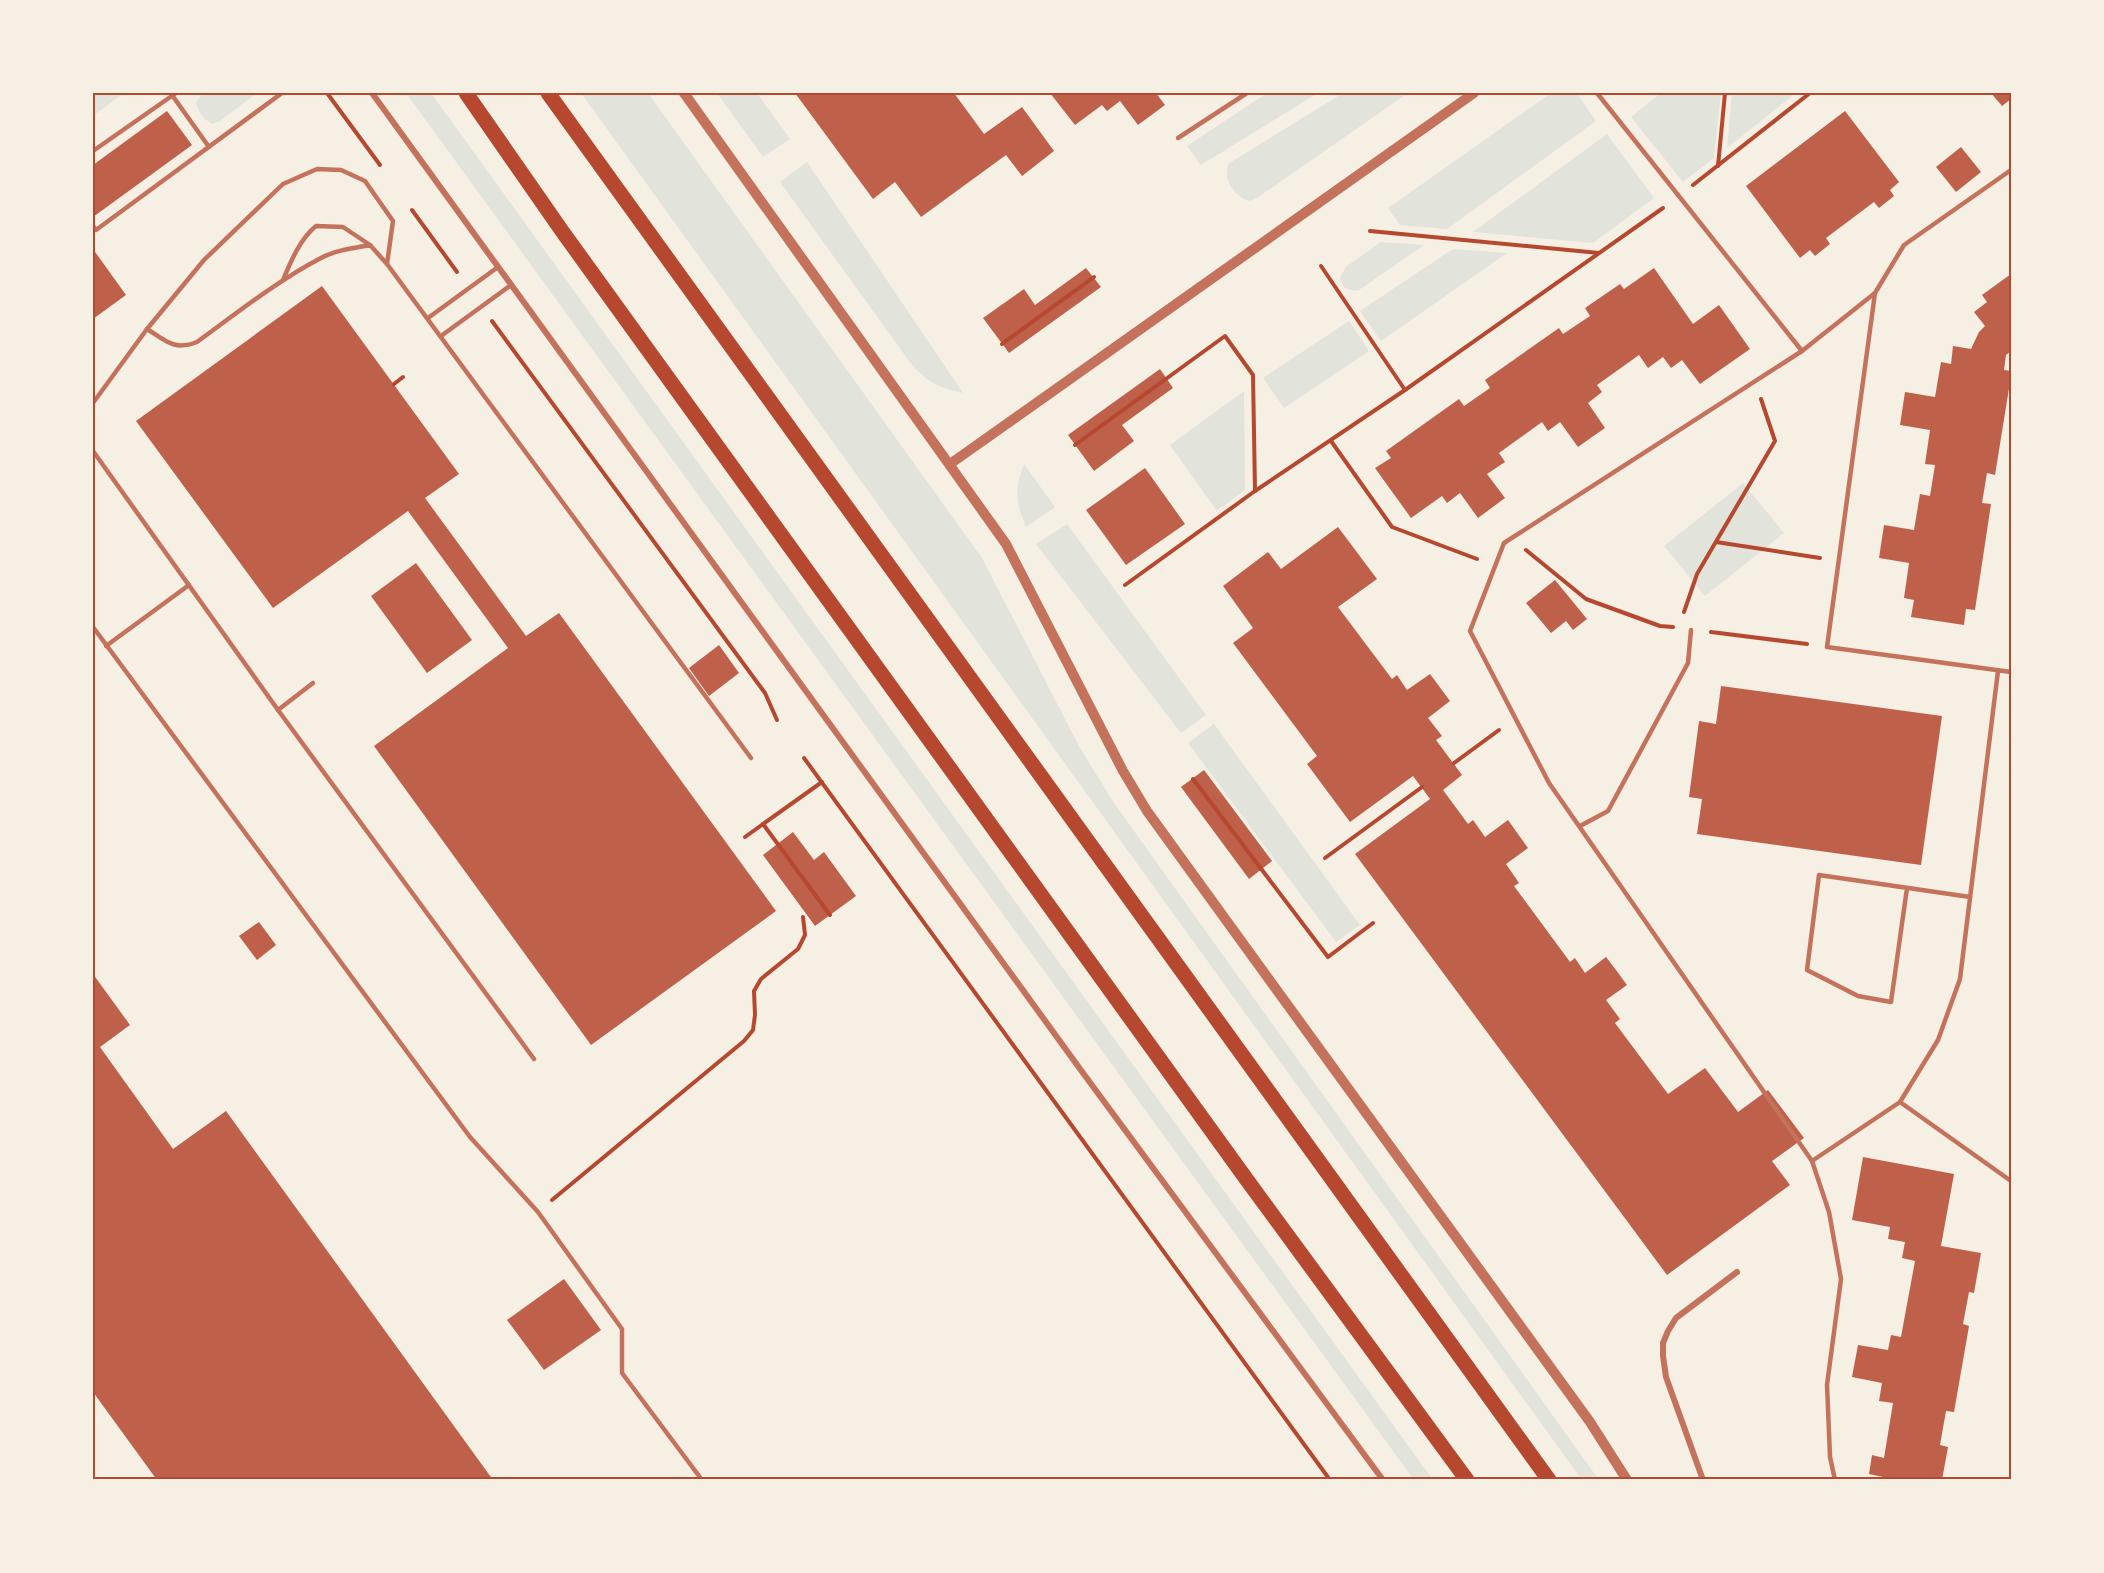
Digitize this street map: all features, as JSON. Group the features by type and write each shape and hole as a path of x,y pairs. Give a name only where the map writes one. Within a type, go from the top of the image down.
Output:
{"main road":[{"path":"466,93 611,299 1240,1170 1467,1480"},
{"path":"548,93 1549,1480"}],"street":[{"path":"372,93 1083,1073 1383,1480"},
{"path":"684,93 1006,544 1122,771 1147,811 1590,1422 1627,1480"},
{"path":"950,464 1474,93"},
{"path":"1703,1480 1666,1377 1663,1343 1676,1318 1737,1272"}],"lane":[{"path":"93,226 96,230 282,93"},
{"path":"1178,138 1247,93"},
{"path":"1597,93 1802,351"},
{"path":"93,151 174,94 208,147"},
{"path":"93,403 147,329 204,260 283,184 317,170 341,170 365,181 393,221 387,264"},
{"path":"1835,1480 1830,1457 1827,1385 1841,1279 1829,1212 1812,1161 1548,783 1470,631 1504,543 1802,351 1875,293 1904,245 2011,170"},
{"path":"283,281 309,231 316,226 343,227 370,245 428,318 752,758"},
{"path":"147,329 168,343 184,347 197,342 283,281 322,257 370,245"},
{"path":"428,318 498,267"},
{"path":"441,336 511,285"},
{"path":"1875,293 1827,647 2011,672"},
{"path":"93,451 278,710 534,1059"},
{"path":"106,645 189,585"},
{"path":"93,627 470,1137 538,1212 622,1329 622,1373 702,1480"},
{"path":"1580,826 1608,811 1688,663 1691,630"},
{"path":"1812,1161 1900,1102 1938,1041 1960,979 1998,671"},
{"path":"278,710 313,683"},
{"path":"1907,888 1891,1002 1858,996 1807,970 1819,875 1970,897"},
{"path":"1900,1102 2011,1181"}],"path":[{"path":"1718,166 1725,93"},
{"path":"1125,585 1255,491 1406,390 1678,197 1810,93"},
{"path":"1370,231 1600,253"},
{"path":"1321,266 1406,390"},
{"path":"1002,344 1094,277"},
{"path":"490,317 765,693 777,720"},
{"path":"1075,446 1225,336 1253,375 1255,491"},
{"path":"394,384 403,377"},
{"path":"1678,628 1697,574 1775,441 1755,381"},
{"path":"1331,441 1392,527 1495,566"},
{"path":"1511,538 1586,599 1659,626 1827,647"},
{"path":"1716,542 1839,561"},
{"path":"1454,763 1515,718"},
{"path":"804,758 1330,1480"},
{"path":"1193,779 1328,957 1373,923"},
{"path":"745,837 822,782"},
{"path":"1325,858 1422,787"},
{"path":"763,824 830,915"},
{"path":"538,1212 744,1041 753,1030 754,991 761,980 798,949 805,935 803,917"}],"shaded area":[{"path":"93,93 124,93 93,116"},
{"path":"203,93 257,93 220,121 212,124 197,106 196,102"},
{"path":"406,93 431,93 1433,1480 1414,1480"},
{"path":"581,93 648,93 982,558 1080,748 1114,803 1599,1480 1582,1480"},
{"path":"717,93 757,93 790,139 763,157"},
{"path":"1267,93 1318,93 1201,165 1187,146"},
{"path":"1343,93 1408,93 1257,198 1249,201 1234,191 1228,181 1228,164"},
{"path":"1551,93 1577,93 1596,121 1447,229 1400,225 1388,208"},
{"path":"1661,93 1721,93 1714,158 1683,182 1631,117"},
{"path":"1732,93 1796,93 1727,148"},
{"path":"1607,134 1654,198 1593,243 1473,232"},
{"path":"807,162 963,393 935,384 912,365 780,182"},
{"path":"1381,242 1424,245 1359,290 1345,288 1340,280 1347,266"},
{"path":"1453,249 1507,253 1381,341 1360,311"},
{"path":"1349,321 1369,351 1284,408 1263,378"},
{"path":"1244,391 1245,490 1217,511 1170,445"},
{"path":"1024,464 1055,507 1026,527 1020,511 1018,496"},
{"path":"1743,483 1784,533 1705,596 1664,546"},
{"path":"1067,524 1206,715 1181,733 1036,544"},
{"path":"1214,724 1360,925 1336,942 1188,743"}],"building":[{"path":"795,93 954,93 984,134 1022,107 1054,151 1022,176 1006,155 921,217 895,182 873,199"},
{"path":"1050,93 1156,93 1165,105 1138,125 1120,101 1107,111 1102,105 1075,125"},
{"path":"1991,93 2011,93 2011,99 2002,106"},
{"path":"167,111 192,145 93,217 93,165"},
{"path":"1845,111 1899,182 1890,190 1894,196 1879,208 1874,202 1826,238 1830,244 1815,256 1810,250 1800,258 1746,186"},
{"path":"1961,147 1981,172 1956,192 1936,167"},
{"path":"93,249 126,295 93,319"},
{"path":"1086,268 1101,287 1009,353 983,318 1024,289 1035,305"},
{"path":"1654,268 1693,324 1719,305 1750,349 1700,384 1682,360 1671,368 1663,357 1648,368 1639,355 1597,385 1602,392 1588,403 1605,428 1578,447 1560,422 1548,431 1542,422 1499,453 1505,462 1487,474 1505,498 1478,518 1460,493 1447,503 1442,496 1411,518 1375,468 1391,458 1386,451 1459,399 1464,406 1490,388 1485,380 1559,328 1563,334 1590,316 1585,308 1620,284 1624,289"},
{"path":"2011,274 2011,351 2006,355 2004,370 2011,371 2011,376 1995,475 1987,473 1982,503 1991,504 1975,610 1966,609 1964,625 1911,617 1914,600 1904,598 1909,563 1879,558 1884,525 1914,530 1920,494 1930,496 1935,465 1925,464 1930,430 1900,425 1905,392 1935,397 1941,362 1951,364 1953,346 1971,349 1979,332 1985,326 1974,312 1987,302 1982,295"},
{"path":"322,286 459,474 425,498 526,636 559,613 776,911 591,1045 374,746 508,648 408,511 273,608 136,421"},
{"path":"1160,369 1173,388 1122,425 1134,441 1094,471 1068,435"},
{"path":"1145,468 1185,524 1126,565 1086,510"},
{"path":"1338,527 1377,579 1338,607 1392,679 1397,675 1407,690 1430,674 1450,701 1428,718 1442,736 1436,740 1462,775 1443,790 1468,824 1473,820 1485,837 1508,820 1528,848 1506,864 1519,883 1514,886 1570,962 1575,958 1585,973 1606,957 1616,970 1627,985 1606,1000 1620,1019 1615,1023 1668,1094 1705,1068 1738,1112 1768,1090 1804,1138 1772,1161 1790,1185 1667,1275 1355,854 1430,799 1413,776 1350,822 1307,764 1317,756 1233,643 1253,628 1223,586 1268,552 1281,569"},
{"path":"416,563 472,640 427,673 371,596"},
{"path":"1555,580 1587,619 1573,630 1566,621 1551,633 1526,603"},
{"path":"719,645 739,673 709,696 689,668"},
{"path":"1721,686 1942,716 1921,865 1697,834 1702,799 1689,797 1699,721 1716,724"},
{"path":"1204,770 1272,861 1249,879 1181,787"},
{"path":"793,832 814,860 824,852 856,896 815,926 763,855"},
{"path":"259,922 276,945 257,960 239,936"},
{"path":"93,974 130,1025 100,1047 173,1149 226,1111 493,1480 157,1480 93,1392"},
{"path":"1863,1157 1954,1174 1941,1246 1981,1253 1974,1293 1969,1292 1963,1324 1969,1326 1954,1412 1946,1411 1940,1445 1948,1447 1942,1480 1897,1480 1869,1474 1872,1455 1884,1458 1893,1403 1879,1401 1882,1383 1852,1377 1858,1345 1888,1350 1891,1335 1901,1337 1915,1261 1902,1258 1905,1242 1888,1239 1890,1227 1852,1220"},
{"path":"564,1279 601,1330 544,1370 507,1320"}]}
